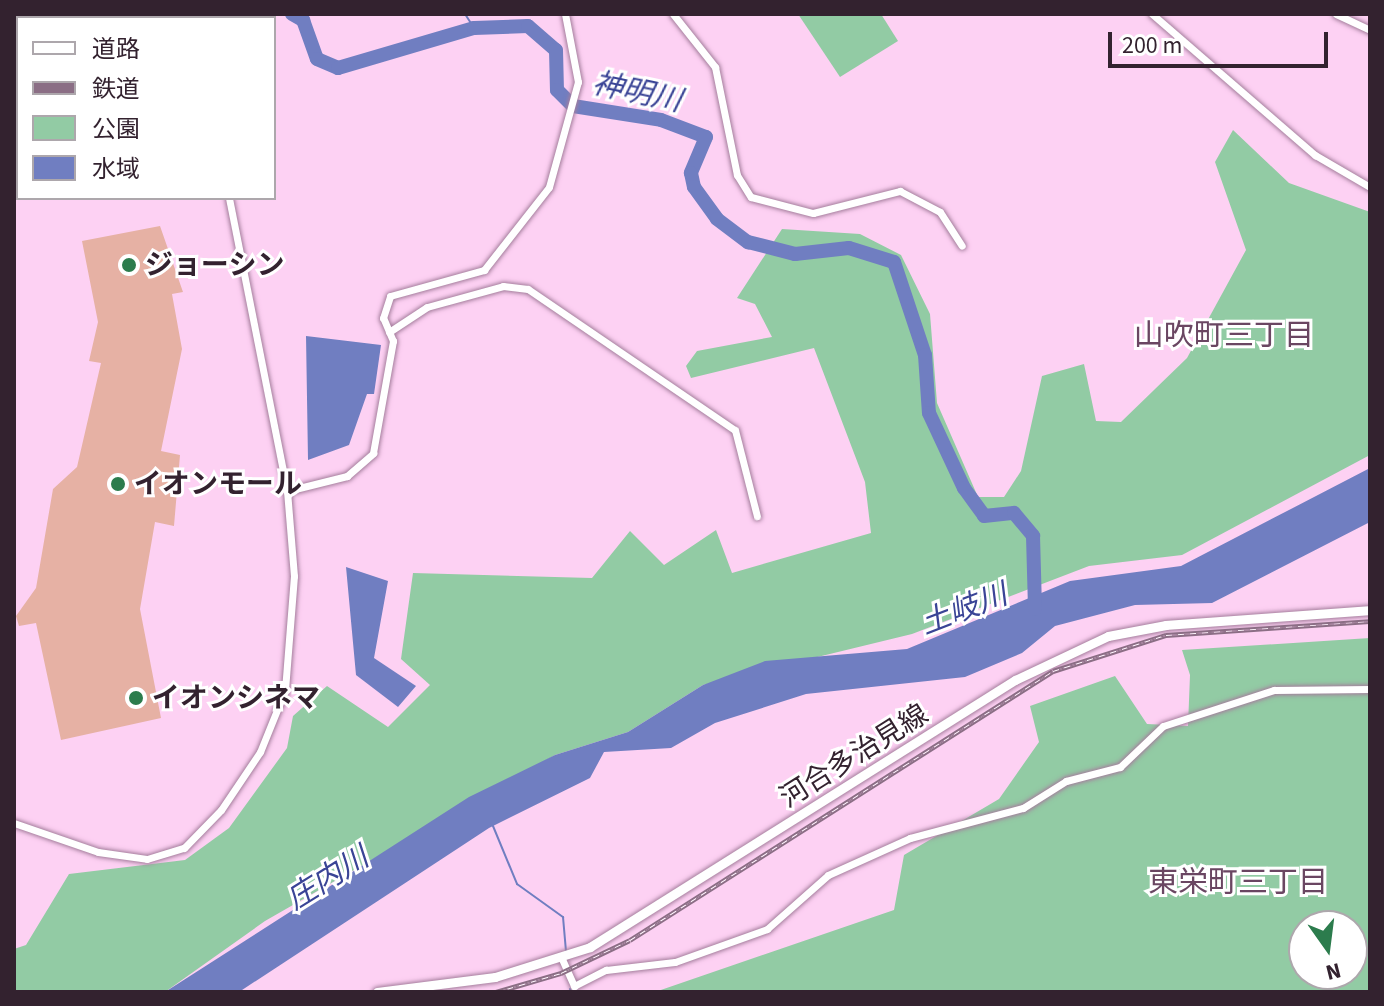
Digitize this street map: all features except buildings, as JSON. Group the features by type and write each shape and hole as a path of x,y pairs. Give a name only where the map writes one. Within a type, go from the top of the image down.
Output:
{"main road":[{"name":"河合多治見線","path":"377,992 495,977 562,959 621,930 1015,680 1071,652 1140,628 1370,610"}],"street":[{"path":"287,491 347,476 373,453 389,332 383,318 390,296 484,270 549,187 578,82 565,14"},
{"path":"673,14 715,67 737,175 751,197 813,213 900,191 940,212 962,246"},
{"path":"1152,14 1315,155 1370,187"},
{"path":"1336,14 1370,30"},
{"path":"14,823 124,859 175,851 205,831 260,752 285,690 294,576 287,491 229,200"},
{"path":"389,332 427,307 503,286 528,289 735,430 757,516"},
{"path":"562,959 574,986 606,970 675,962 767,929 820,880 910,838 1023,808 1066,781 1120,767 1163,726 1274,690 1370,689"}],"green space":[{"path":"798,14 881,14 898,41 840,77"},
{"path":"1233,130 1289,183 1370,212 1370,455 1182,555 1089,566 912,634 703,685 628,732 555,755 265,921 165,992 14,992 14,949 26,945 69,874 185,860 229,828 287,748 293,716 327,686 388,727 430,685 401,659 413,573 592,578 630,531 664,565 716,530 732,573 871,533 865,482 814,348 691,378 686,366 697,351 772,337 755,304 737,298 782,229 860,234 901,255 930,314 937,403 978,497 1004,497 1021,471 1042,376 1084,364 1096,421 1121,422 1187,358 1246,250 1215,162"},
{"path":"1370,638 1370,992 655,992 894,910 904,855 999,799 1039,742 1030,706 1115,676 1147,724 1188,726 1190,675 1182,650"}],"water":[{"path":"306,336 381,345 374,394 367,394 349,445 308,460"},
{"path":"1370,468 1370,522 1212,603 1135,605 1055,626 1022,653 965,677 806,694 715,723 671,748 604,752 590,778 489,828 239,992 165,992 469,797 555,755 628,732 703,685 765,661 907,649 1070,581 1181,566"},
{"path":"346,567 388,581 374,658 416,686 398,707 356,675"}],"waterway":[{"name":"神明川","path":"292,14 303,20 317,59 338,68 474,28 528,26 556,50 557,90 573,106 661,120 706,137 691,173 694,187 717,219 748,242 795,254 849,248 894,262 925,355 929,413 964,488 984,516 1014,513 1033,536 1035,609"},
{"path":"465,14 474,28"},
{"path":"493,826 517,884 563,917 566,952"}],"railway":[{"path":"496,992 561,973 630,940 1053,671 1166,635 1370,621"}],"place":[{"name":"ジョーシン","path":"129,265"},
{"name":"イオンモール","path":"118,484"},
{"name":"イオンシネマ","path":"136,698"}],"district":[{"name":"山吹町三丁目","path":"1224,336"},
{"name":"東栄町三丁目","path":"1238,883"}],"water label":[{"name":"土岐川","path":"964,610"},
{"name":"庄内川","path":"328,879"}]}
